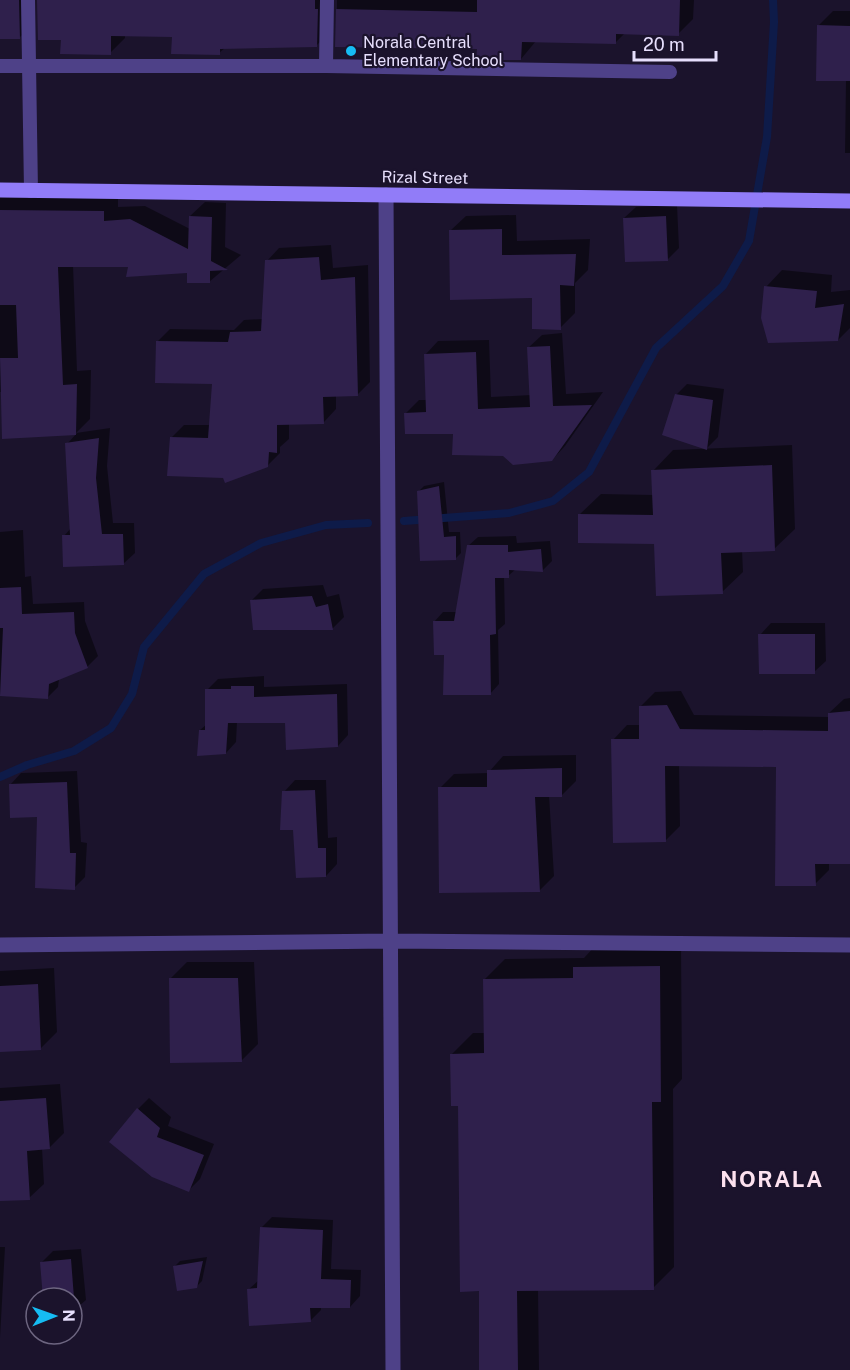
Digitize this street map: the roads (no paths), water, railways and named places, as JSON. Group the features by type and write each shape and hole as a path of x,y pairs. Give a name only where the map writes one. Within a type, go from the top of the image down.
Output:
{"main road":[{"name":"Rizal Street","path":"0,190 850,201"}],"street":[{"path":"386,195 393,1370"},
{"path":"0,945 391,941 850,945"}],"lane":[{"path":"28,0 31,191"},
{"path":"326,66 327,0"},
{"path":"0,66 326,66 670,72"}],"waterway":[{"path":"404,521 509,513 553,501 589,472 656,348 723,286 749,241 767,137 774,22 773,0"},
{"path":"0,777 27,765 74,751 111,728 132,694 144,647 204,574 261,543 326,525 368,523"}],"place":[{"name":"Norala Central Elementary School","path":"351,51"}],"district":[{"name":"NORALA","path":"772,1179"}]}
